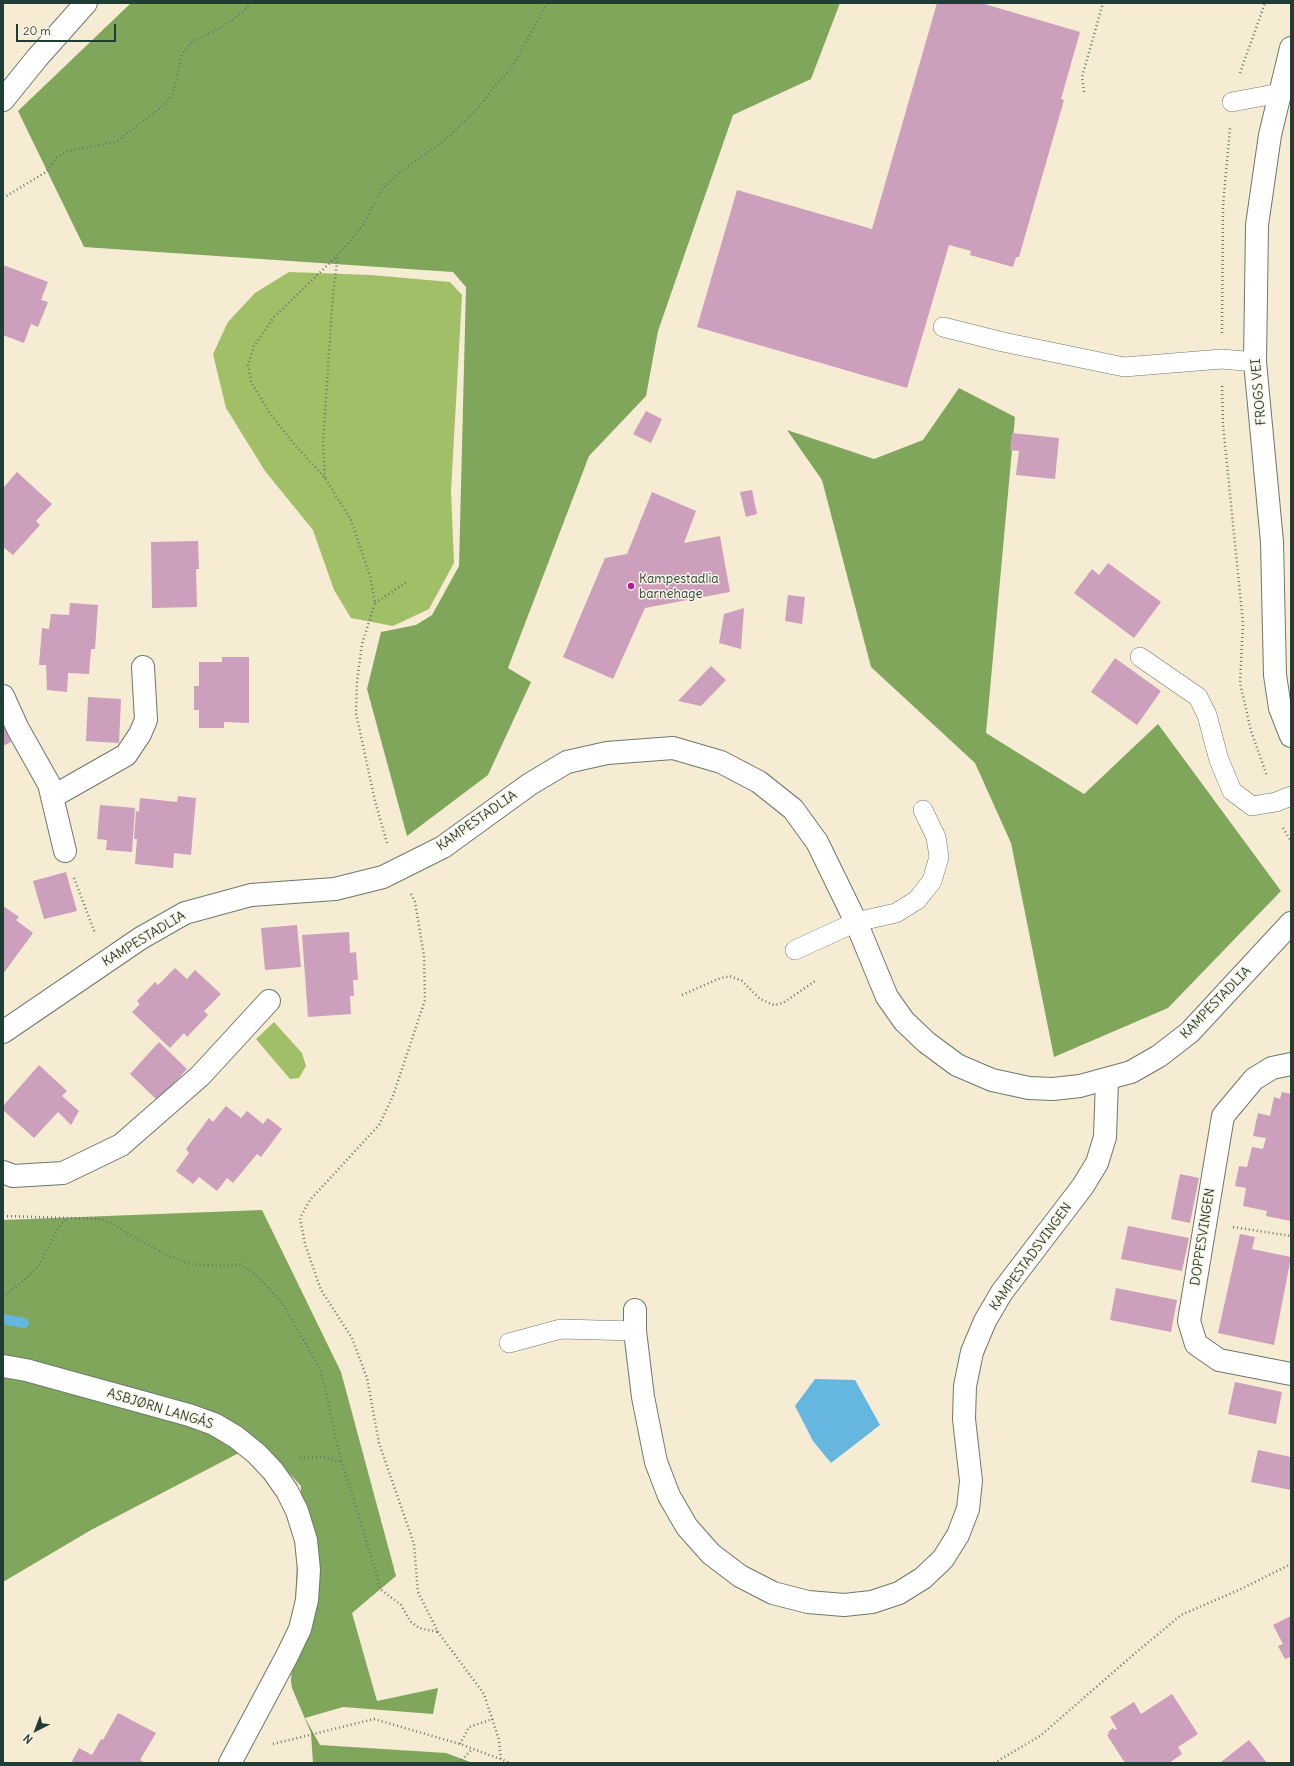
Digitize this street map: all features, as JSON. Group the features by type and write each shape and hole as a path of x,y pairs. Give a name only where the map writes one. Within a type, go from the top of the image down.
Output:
{"street":[{"path":"3,100 37,58 86,3"},
{"name":"FROGS VEI","path":"1291,48 1270,135 1257,225 1255,362 1272,542 1275,674 1280,708 1291,736"},
{"path":"52,797 126,755 140,734 146,720 143,667"},
{"path":"3,696 18,729 49,784 65,851"},
{"name":"KAMPESTADLIA","path":"3,1032 141,938 185,913 251,896 335,889 383,877 443,847 530,784 567,762 607,753 673,748 720,762 752,779 793,809 817,842 856,922 888,997 904,1022 926,1042 957,1065 992,1080 1029,1088 1060,1088 1080,1086 1107,1080 1131,1072 1159,1056 1190,1032 1291,923"},
{"path":"3,1172 13,1176 63,1173 121,1144 200,1076 269,1001"},
{"name":"DOPPESVINGEN","path":"1291,1064 1272,1068 1254,1079 1223,1116 1188,1321 1196,1344 1219,1360 1291,1374"},
{"name":"KAMPESTADSVINGEN","path":"635,1310 635,1331 643,1397 656,1462 668,1496 687,1527 711,1554 740,1576 773,1593 808,1602 844,1605 872,1602 899,1593 923,1578 943,1559 958,1535 968,1509 971,1481 964,1419 965,1386 972,1352 985,1321 1002,1292 1083,1186 1097,1163 1105,1137 1107,1080"},
{"name":"ASBJØRN LANGÅS","path":"3,1366 26,1370 70,1382 189,1415 214,1424 236,1437 257,1454 273,1471 287,1491 297,1512 306,1540 309,1570 307,1600 300,1629 230,1763"}],"lane":[{"path":"1232,102 1280,93"},
{"path":"943,327 1003,342 1124,367 1222,360 1255,362"},
{"path":"1140,657 1198,697 1207,715 1219,760 1232,791 1252,806 1276,802 1291,796"},
{"path":"795,950 856,922 896,913 917,900 932,880 939,857 936,837 923,810"},
{"path":"509,1343 561,1329 635,1331"}],"path":[{"path":"3,198 46,172 57,157 68,150 116,142 164,105 173,94 182,54 193,41 222,27 243,12 251,3"},
{"path":"501,1761 498,1740 484,1694 438,1632 418,1592 414,1544 379,1443 367,1378 352,1338 321,1290 305,1244 300,1218 310,1200 379,1125 393,1096 425,1000 424,956 415,902 385,839 356,713 357,681 362,644 375,603 370,576 351,520 325,478 294,444 269,412 251,382 248,365 254,346 274,316 338,255 363,225 382,189 404,169 444,141 481,104 492,89 513,66 548,3"},
{"path":"1084,92 1082,77 1103,3"},
{"path":"325,478 323,442 332,293 338,255"},
{"path":"375,603 407,582"},
{"path":"65,851 107,962"},
{"path":"682,996 718,979 730,976 742,981 760,999 774,1005 783,1003 815,981"},
{"path":"3,1216 100,1219 110,1222 165,1254 189,1264 223,1266 240,1264 255,1274 282,1304 321,1371 342,1462 376,1569 380,1589 401,1605 410,1621 419,1628 438,1632"},
{"path":"3,1297 28,1276 38,1265 58,1228 67,1217"},
{"path":"1205,1222 1291,1236"},
{"path":"273,1471 286,1460 306,1457 324,1457 342,1462"},
{"path":"994,1763 1040,1736 1181,1615 1241,1589 1291,1564"},
{"path":"272,1745 374,1719 460,1744 501,1761 511,1763"},
{"path":"460,1744 469,1727 492,1719"},
{"path":"459,1763 472,1749"}],"green space":[{"path":"131,3 840,3 811,79 733,115 658,331 646,396 589,456 508,668 531,682 488,775 407,836 367,689 381,632 416,625 432,615 459,566 466,287 453,272 84,247 18,111"},
{"path":"289,272 371,275 450,282 462,295 451,491 454,563 429,609 393,626 351,618 334,590 313,530 265,471 226,408 213,354 228,322 255,293"},
{"path":"959,388 1015,417 986,733 1084,794 1158,724 1281,891 1168,1008 1054,1057 1011,843 975,763 871,667 822,480 787,430 874,459 923,440"},
{"path":"274,1022 302,1053 306,1066 299,1078 290,1079 256,1039"},
{"path":"262,1210 341,1372 396,1576 352,1613 377,1701 438,1688 433,1714 343,1707 305,1718 320,1745 446,1753 473,1763 313,1763 311,1733 292,1688 291,1681 301,1486 260,1442 91,1530 3,1582 3,1220"}],"water":[{"path":"815,1379 855,1380 880,1425 831,1463 813,1441 795,1406"}],"building":[{"path":"937,3 981,3 1080,32 1061,99 1064,100 1019,257 1016,257 1013,267 970,255 971,251 949,245 907,388 697,327 737,190 872,229"},
{"path":"3,265 48,282 41,300 48,302 38,327 31,324 24,343 3,335"},
{"path":"646,411 662,419 651,443 633,434"},
{"path":"1012,433 1059,438 1055,479 1016,475 1019,451 1010,450"},
{"path":"17,472 52,504 36,521 40,525 13,555 3,547 3,488"},
{"path":"752,490 757,514 746,517 740,492"},
{"path":"652,492 696,511 684,543 720,536 730,592 645,608 613,679 563,657 605,558 627,554"},
{"path":"198,541 199,569 196,569 197,607 152,608 151,542"},
{"path":"1108,563 1161,602 1134,638 1074,593 1092,569 1099,575"},
{"path":"788,595 805,597 802,624 785,621"},
{"path":"70,603 98,605 95,649 91,649 89,674 68,673 67,692 47,690 46,665 39,665 42,628 49,629 51,614 69,615"},
{"path":"744,608 741,649 719,643 724,614"},
{"path":"222,657 249,657 249,723 224,722 224,728 199,728 199,710 194,710 194,686 199,686 199,662 222,662"},
{"path":"1115,658 1161,691 1137,725 1091,692"},
{"path":"711,666 726,680 701,706 678,701"},
{"path":"88,697 121,699 119,743 86,741"},
{"path":"3,723 11,742 3,746"},
{"path":"178,796 196,798 191,855 174,853 173,868 135,864 137,839 134,839 136,811 139,812 140,798 177,802"},
{"path":"100,805 135,808 132,852 106,850 107,840 97,839"},
{"path":"66,872 77,911 44,919 33,881"},
{"path":"3,906 19,917 16,920 33,933 3,974"},
{"path":"297,925 301,967 265,970 261,928"},
{"path":"349,932 350,953 356,952 358,980 353,980 354,996 350,996 351,1014 308,1017 302,935"},
{"path":"175,968 187,979 195,970 221,994 204,1011 208,1015 187,1037 184,1033 170,1048 132,1012 140,1004 137,1001 155,982 158,985"},
{"path":"159,1042 187,1069 158,1101 130,1074"},
{"path":"39,1065 67,1091 62,1096 79,1111 71,1125 58,1112 34,1138 3,1110 3,1106"},
{"path":"1282,1092 1291,1094 1291,1221 1266,1216 1267,1211 1243,1206 1246,1188 1235,1186 1239,1166 1247,1167 1252,1147 1263,1149 1266,1138 1253,1136 1258,1113 1270,1116 1274,1097 1280,1099"},
{"path":"226,1106 241,1118 247,1111 263,1124 268,1118 282,1129 261,1157 257,1154 233,1183 227,1178 217,1191 199,1177 193,1184 176,1171 189,1153 186,1149 209,1118 213,1122"},
{"path":"1180,1174 1199,1178 1190,1223 1171,1219"},
{"path":"1128,1226 1189,1238 1182,1271 1121,1259"},
{"path":"1240,1234 1255,1237 1252,1249 1291,1257 1274,1345 1218,1333"},
{"path":"1116,1288 1177,1300 1171,1332 1110,1320"},
{"path":"1235,1382 1282,1392 1276,1424 1228,1414"},
{"path":"1258,1450 1291,1457 1291,1490 1251,1482"},
{"path":"1291,1616 1291,1659 1290,1657 1285,1659 1278,1646 1283,1644 1273,1625"},
{"path":"1172,1694 1198,1734 1178,1747 1182,1754 1169,1763 1125,1763 1107,1735 1113,1728 1115,1730 1117,1729 1110,1717 1134,1702 1141,1714"},
{"path":"118,1713 156,1733 140,1760 145,1763 71,1763 79,1748 92,1755 101,1739 103,1740"},
{"path":"1249,1740 1267,1763 1221,1763 1221,1762"}],"waterway":[{"path":"3,1319 24,1323"}],"place":[{"name":"Kampestadlia barnehage","path":"631,586"}]}
